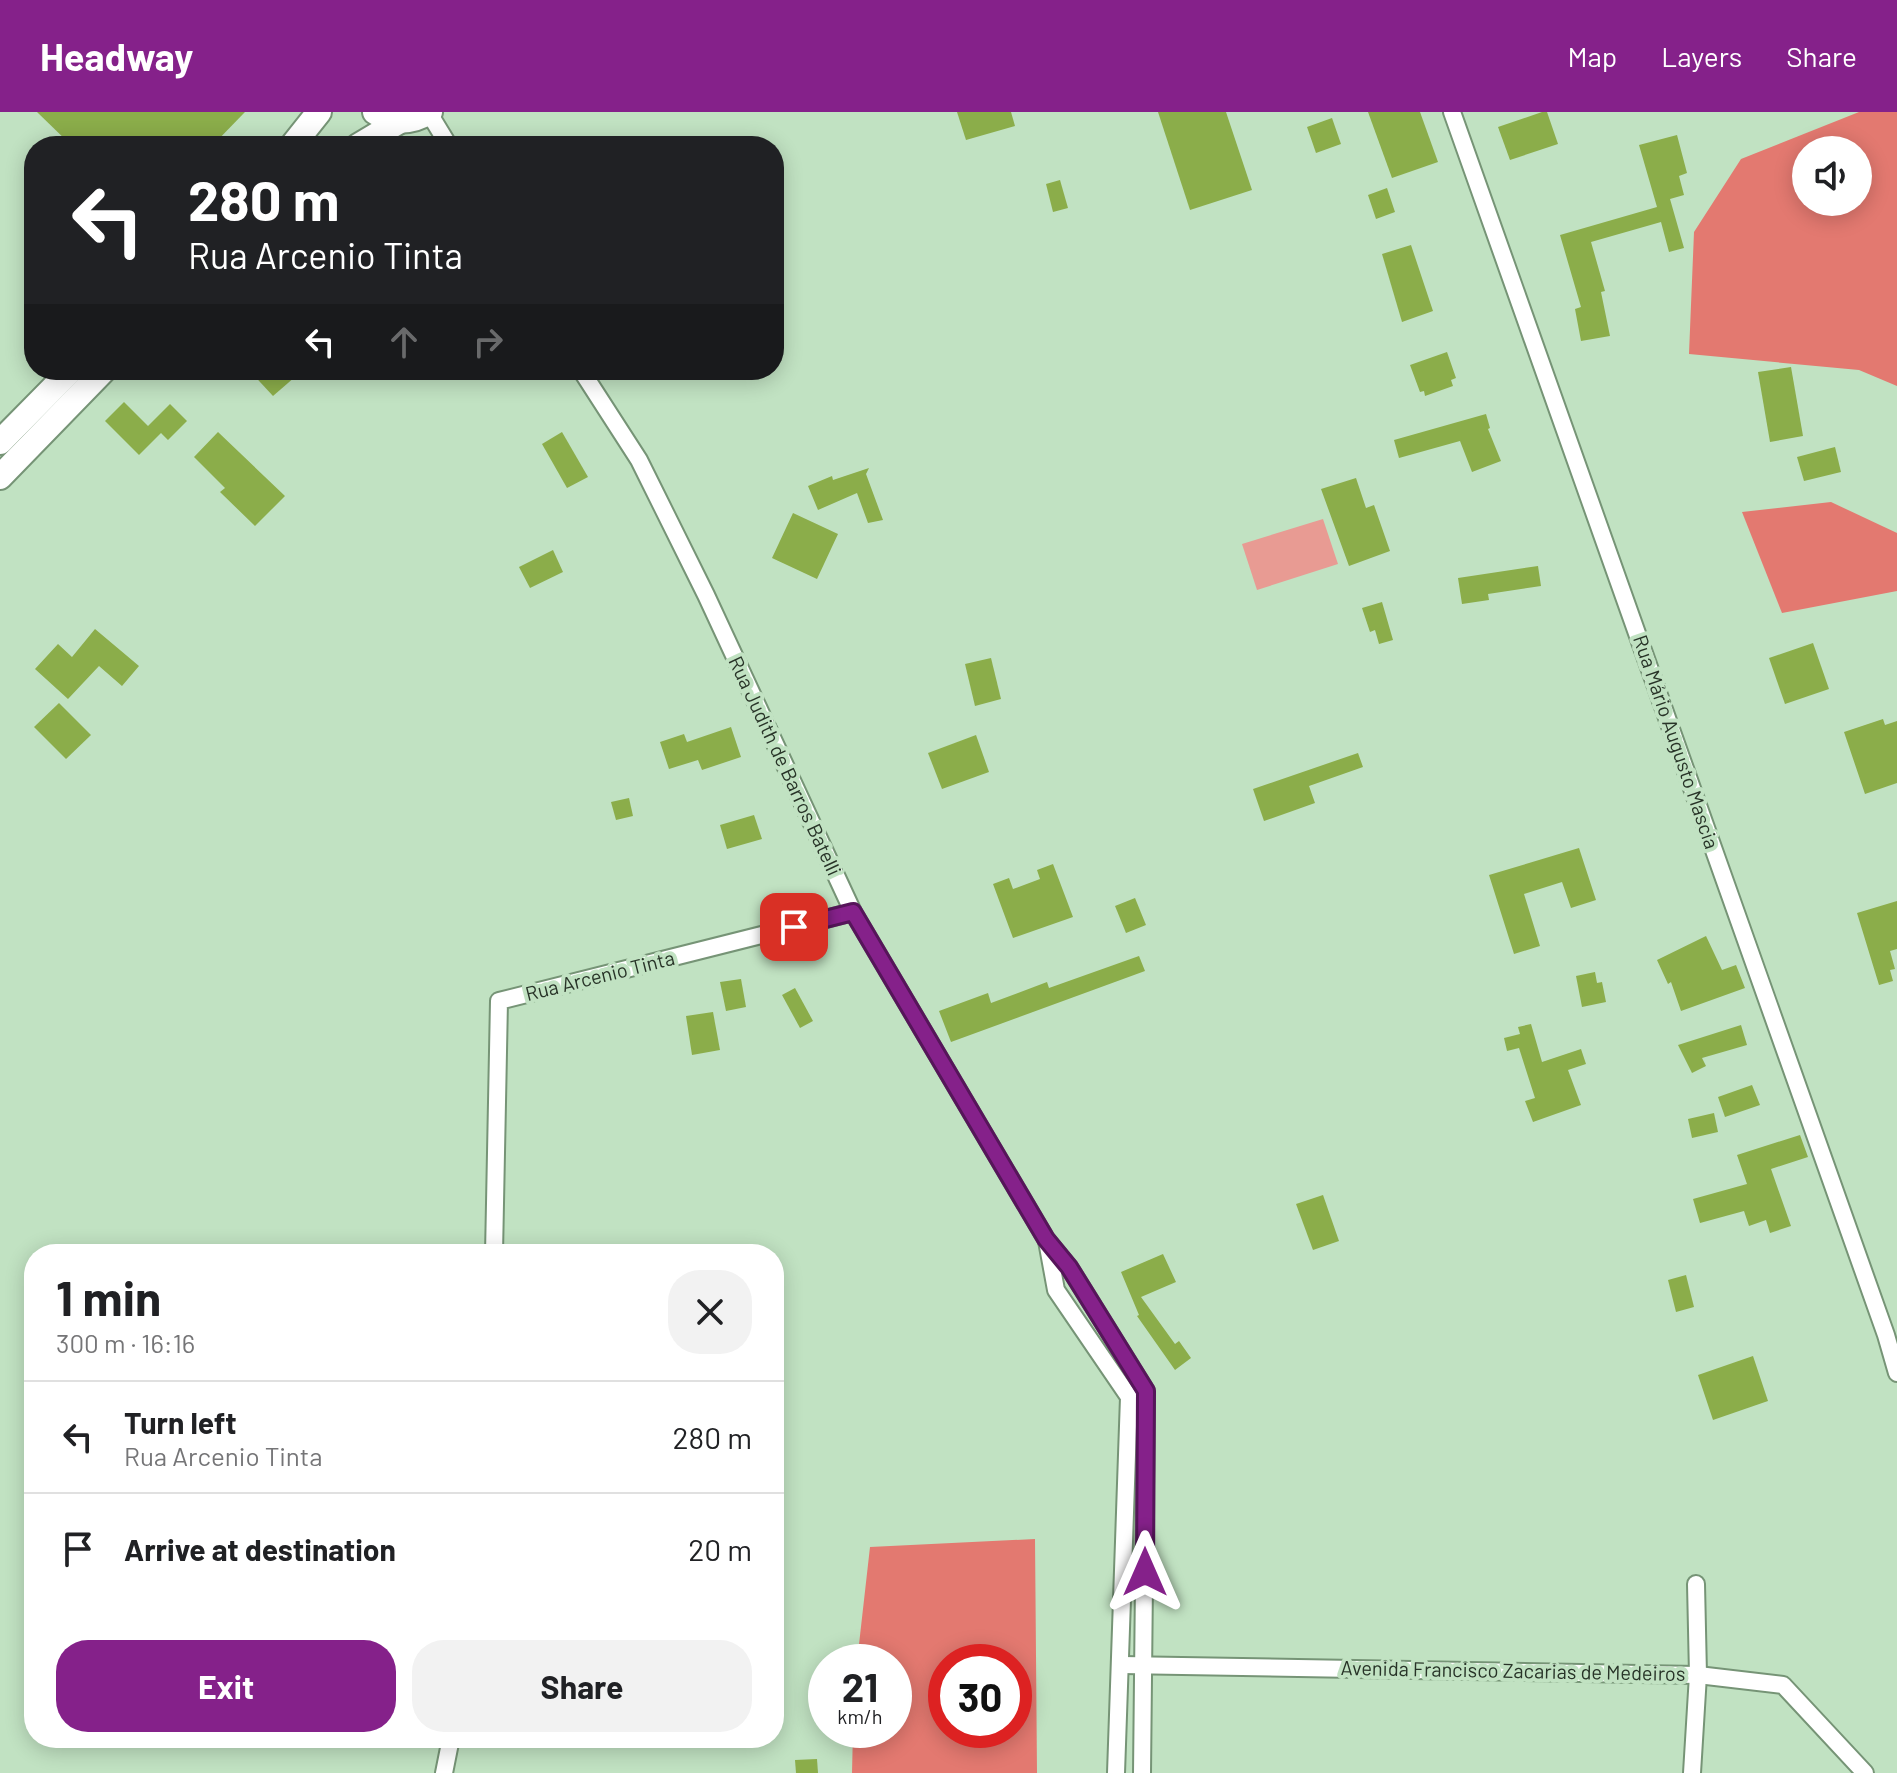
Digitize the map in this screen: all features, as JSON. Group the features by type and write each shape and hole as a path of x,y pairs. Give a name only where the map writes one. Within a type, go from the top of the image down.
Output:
{"main road":[{"path":"300,136 319,112"},
{"path":"375,112 400,121 415,120 430,113"},
{"path":"375,136 400,121"},
{"path":"0,442 61,380"},
{"path":"0,477 94,380"}],"street":[{"name":"Rua Mário Augusto Mascia","path":"1452,112 1897,1373"},
{"path":"430,113 443,136"},
{"name":"Rua Judith de Barros Batelli","path":"587,380 639,460 706,595 853,912 1046,1239 1069,1267 1146,1391 1142,1773"},
{"name":"Rua Arcenio Tinta","path":"494,1244 499,1001 853,912"},
{"name":"Rua Judith de Barros Batelli","path":"1046,1239 1056,1290 1129,1397 1116,1773"},
{"path":"1692,1773 1698,1675 1696,1584"},
{"name":"Avenida Francisco Zacarias de Medeiros","path":"1122,1665 1698,1675 1783,1685 1865,1773"},
{"path":"444,1773 449,1748"}],"shaded area":[{"path":"1859,112 1897,112 1897,386 1859,370 1689,354 1694,232 1741,159 1792,139 1792,216 1872,216 1872,136 1799,136"},
{"path":"1831,502 1897,533 1897,591 1782,613 1742,512"},
{"path":"1323,519 1338,564 1257,590 1242,544"},
{"path":"1035,1539 1037,1773 852,1773 853,1748 912,1748 912,1644 859,1644 870,1547"}],"building":[{"path":"37,112 245,112 222,136 62,136"},
{"path":"957,112 1011,112 1015,126 966,140"},
{"path":"1158,112 1226,112 1252,190 1190,210"},
{"path":"1368,112 1420,112 1438,162 1392,178"},
{"path":"1547,112 1558,144 1510,160 1498,127"},
{"path":"1332,118 1341,144 1316,153 1307,127"},
{"path":"1677,135 1687,173 1679,176 1684,195 1670,199 1684,248 1669,252 1661,222 1591,242 1605,291 1601,292 1610,336 1581,341 1575,309 1581,307 1560,235 1657,207 1639,145"},
{"path":"1060,180 1068,208 1053,212 1046,184"},
{"path":"1387,188 1395,212 1376,219 1368,195"},
{"path":"1411,245 1433,311 1402,322 1382,254"},
{"path":"1447,352 1456,378 1451,380 1453,386 1425,396 1424,391 1420,392 1410,365"},
{"path":"1791,367 1803,436 1770,442 1758,372"},
{"path":"258,380 291,380 273,396"},
{"path":"124,402 148,426 170,404 187,421 168,440 161,433 139,455 105,421"},
{"path":"1486,414 1488,429 1501,461 1472,472 1460,441 1399,458 1394,440"},
{"path":"218,432 285,496 255,526 220,492 225,488 194,457"},
{"path":"562,432 588,477 567,488 542,444"},
{"path":"1835,447 1841,472 1804,481 1797,457"},
{"path":"869,468 866,474 883,520 868,523 857,493 818,510 808,486 832,476 833,480"},
{"path":"1356,478 1366,508 1374,505 1390,551 1349,566 1321,489"},
{"path":"793,513 838,534 817,579 772,558"},
{"path":"553,550 563,572 530,588 519,567"},
{"path":"1538,566 1541,586 1488,594 1489,600 1462,604 1458,578"},
{"path":"1382,602 1393,640 1379,644 1375,630 1370,632 1362,608"},
{"path":"95,629 139,666 122,686 99,666 68,699 35,669 58,644 72,657"},
{"path":"1813,643 1829,689 1785,704 1769,658"},
{"path":"991,658 1001,699 975,706 965,664"},
{"path":"59,703 91,735 66,759 34,727"},
{"path":"1883,719 1885,725 1897,721 1897,783 1865,794 1844,732"},
{"path":"731,727 741,757 702,770 698,760 669,769 660,742 684,734 687,742"},
{"path":"976,735 989,772 942,789 928,753"},
{"path":"1358,753 1363,767 1309,786 1315,803 1264,821 1253,789"},
{"path":"629,798 633,816 616,820 611,802"},
{"path":"754,815 762,839 727,849 720,825"},
{"path":"1579,848 1596,900 1571,908 1562,882 1524,894 1540,946 1514,954 1489,875"},
{"path":"1053,864 1073,917 1013,938 993,884 1009,878 1013,889 1040,879 1037,870"},
{"path":"1135,898 1146,925 1126,933 1115,906"},
{"path":"1897,901 1897,949 1890,951 1895,969 1890,970 1893,981 1879,985 1857,913"},
{"path":"1706,936 1722,970 1736,965 1745,988 1681,1011 1671,982 1668,984 1657,960"},
{"path":"1139,956 1145,971 951,1042 939,1011 988,993 991,1003 1047,982 1049,988"},
{"path":"1595,972 1597,983 1602,982 1606,1002 1582,1007 1576,976"},
{"path":"741,979 746,1007 726,1011 720,982"},
{"path":"795,988 813,1021 800,1028 782,995"},
{"path":"713,1012 720,1050 692,1055 686,1016"},
{"path":"1531,1024 1542,1062 1581,1049 1586,1064 1568,1070 1581,1105 1533,1122 1525,1101 1535,1098 1519,1048 1507,1051 1504,1038 1520,1034 1518,1027"},
{"path":"1741,1025 1747,1045 1702,1058 1706,1066 1692,1073 1678,1045"},
{"path":"1752,1085 1760,1105 1725,1117 1718,1097"},
{"path":"1714,1113 1718,1132 1692,1138 1688,1119"},
{"path":"1800,1135 1808,1157 1771,1169 1791,1226 1770,1233 1766,1220 1749,1226 1744,1211 1700,1223 1693,1199 1747,1184 1737,1155"},
{"path":"1323,1195 1339,1241 1313,1250 1296,1204"},
{"path":"1163,1254 1176,1282 1141,1297 1175,1344 1179,1341 1191,1358 1175,1370 1137,1316 1121,1272"},
{"path":"1686,1275 1694,1307 1676,1312 1668,1280"},
{"path":"1753,1356 1768,1401 1713,1420 1698,1375"},
{"path":"817,1759 818,1773 796,1773 795,1760"}],"route":[{"path":"794,927 853,912 1046,1239 1069,1267 1146,1391 1145,1572"}]}
